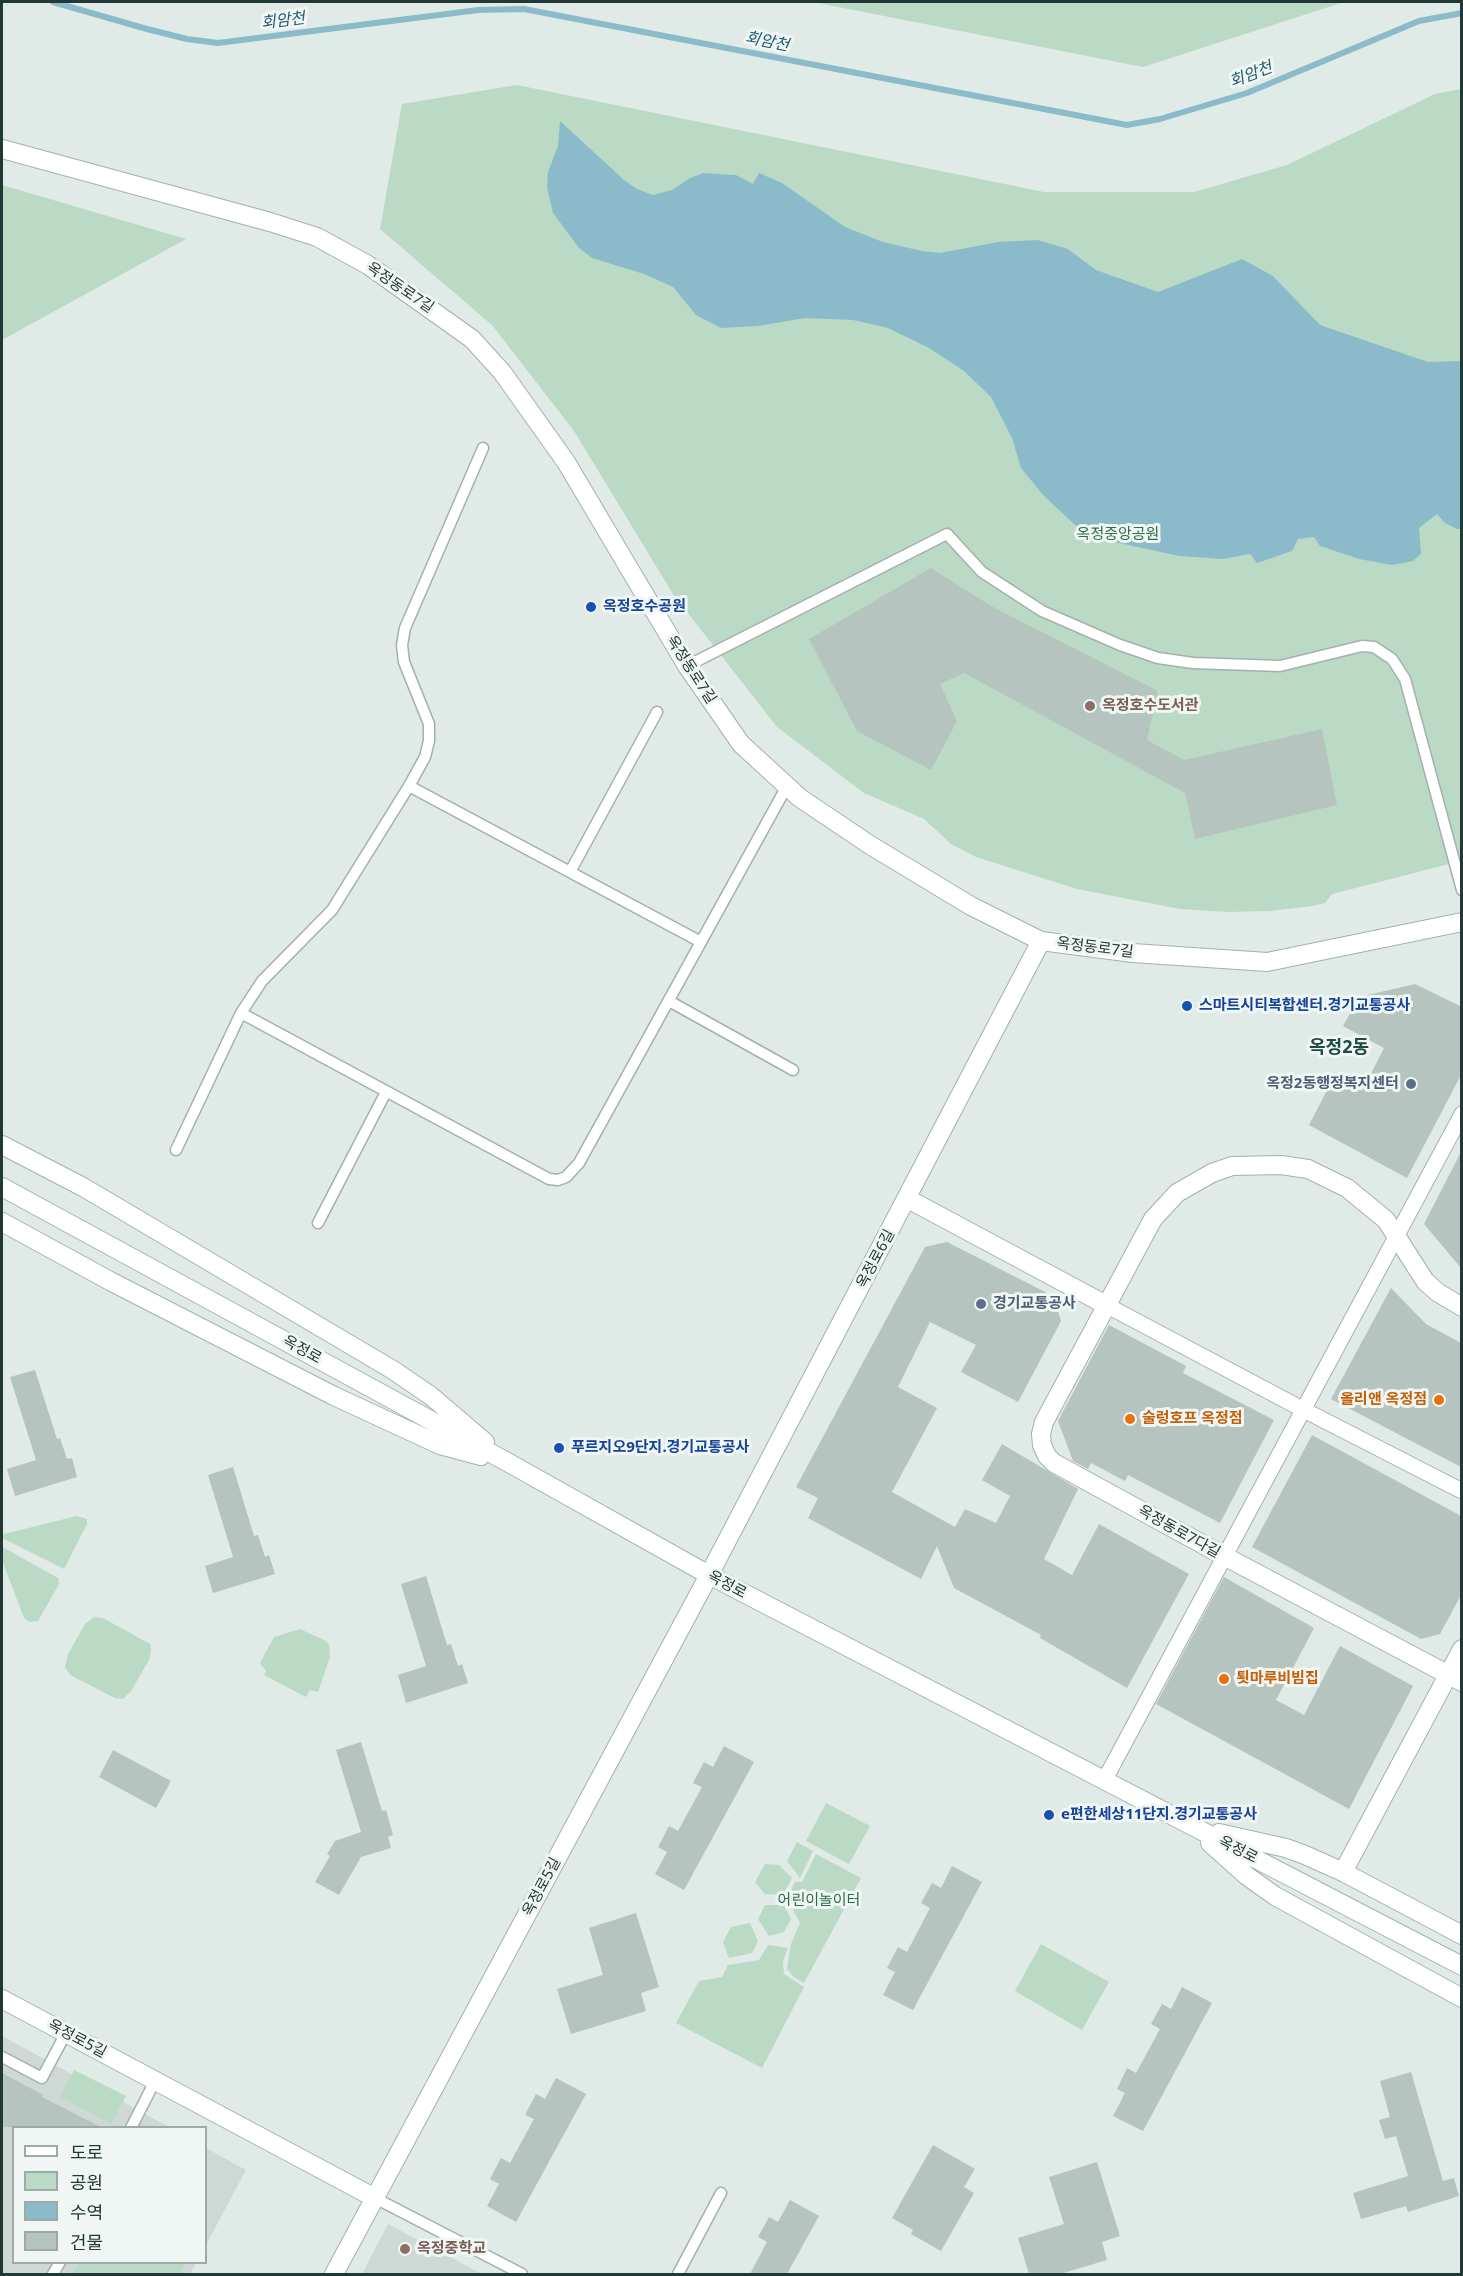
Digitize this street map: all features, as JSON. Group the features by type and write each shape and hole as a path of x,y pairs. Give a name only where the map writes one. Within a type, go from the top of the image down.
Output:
{"street":[{"name":"옥정동로7길","path":"2,149 270,222 317,237 368,265 453,324 472,339 502,372 566,462 687,666 741,744 800,798 870,846 966,903 1041,941 1133,953 1267,962 1461,922"},
{"name":"옥정로6길","path":"709,1575 908,1199 1041,941"},
{"path":"1104,1781 1461,1114"},
{"path":"2,1145 83,1187 393,1370 431,1396 509,1463"},
{"path":"1106,1305 1153,1219 1177,1192 1212,1173 1232,1166 1281,1165 1308,1169 1347,1188 1386,1221 1425,1281 1437,1292 1461,1307"},
{"name":"옥정로","path":"2,1187 509,1463 709,1575 1461,1966"},
{"path":"908,1199 1302,1410 1461,1491"},
{"path":"2,1222 110,1281 388,1422 440,1445 509,1463"},
{"name":"옥정동로7다길","path":"1106,1305 1044,1422 1041,1434 1042,1445 1047,1456 1054,1463 1224,1556 1455,1678"},
{"name":"옥정로5길","path":"334,2274 709,1575"},
{"path":"1343,1872 1455,1678 1461,1649"},
{"path":"1191,1826 1286,1848 1343,1872 1461,1935"},
{"path":"1191,1826 1247,1876 1275,1896 1461,1998"},
{"name":"옥정로5길","path":"2,1999 375,2198"}],"lane":[{"path":"176,1150 241,1013 262,981 332,910 425,757 429,741 429,724 404,662 402,645 405,628 483,448"},
{"path":"687,666 947,534 982,572 1042,612 1120,645 1158,658 1194,663 1280,666 1362,646 1374,647 1392,659 1405,679 1461,890"},
{"path":"570,872 657,712"},
{"path":"409,786 701,942"},
{"path":"241,1013 549,1179 558,1180 566,1177 579,1163 787,786"},
{"path":"669,1001 793,1070"},
{"path":"318,1223 386,1092"},
{"path":"2,2057 42,2078 66,2033"},
{"path":"131,2126 155,2081"},
{"path":"678,2274 721,2193"},
{"path":"375,2198 522,2274"}],"shaded area":[{"path":"2,2036 167,2126 12,2126 12,2264 195,2264 190,2274 2,2274"},
{"path":"207,2149 246,2170 207,2243"},
{"name":"옥정중학교","path":"388,2224 482,2274 362,2274"}],"green space":[{"path":"813,2 1344,2 1143,67"},
{"name":"옥정중앙공원","path":"517,85 1044,192 1194,192 1287,165 1435,94 1461,89 1461,861 1332,894 1325,903 1269,911 1229,912 1180,909 1077,889 976,857 951,844 924,819 864,793 777,727 673,594 574,431 492,325 380,229 402,104"},
{"path":"2,185 186,239 2,340"},
{"path":"77,1516 87,1519 87,1524 64,1569 2,1538 4,1534"},
{"path":"2,1547 58,1578 59,1584 38,1621 30,1622 24,1618 2,1560"},
{"path":"94,1617 103,1618 150,1644 149,1660 131,1691 123,1699 115,1698 70,1675 65,1667 68,1654 85,1624"},
{"path":"300,1629 326,1641 329,1645 330,1657 318,1692 310,1690 306,1697 264,1675 266,1671 260,1663 274,1637"},
{"path":"826,1803 870,1826 849,1864 806,1841"},
{"path":"797,1842 813,1851 800,1878 787,1861"},
{"name":"어린이놀이터","path":"816,1854 861,1878 804,1983 787,1969 791,1944 800,1923 787,1898 795,1882 802,1882"},
{"path":"765,1864 779,1865 792,1878 783,1895 765,1894 755,1882"},
{"path":"765,1905 784,1905 791,1919 784,1932 769,1936 758,1919"},
{"path":"750,1923 758,1941 752,1953 729,1958 723,1942 731,1927"},
{"path":"1041,1944 1109,1982 1082,2030 1015,1991"},
{"path":"768,1945 788,1948 783,1961 784,1974 804,1987 762,2068 676,2023 699,1981 722,1977 728,1965 759,1960"},
{"path":"74,2070 126,2096 111,2124 60,2097"},
{"path":"78,2264 185,2264 180,2274 73,2274"}],"water":[{"path":"560,121 624,180 637,189 653,195 672,190 690,178 703,173 736,175 753,184 759,173 782,183 845,227 883,242 922,251 940,253 998,242 1038,240 1068,249 1096,270 1158,292 1242,259 1273,276 1320,325 1428,362 1461,361 1461,529 1445,523 1437,514 1419,528 1421,554 1413,561 1392,565 1359,559 1320,546 1314,537 1298,539 1292,551 1257,563 1250,554 1223,559 1179,556 1087,536 1044,496 1021,468 1012,438 991,397 964,371 929,348 888,328 853,320 805,318 758,326 721,328 696,315 673,287 644,274 592,258 579,248 553,213 547,188 548,172 558,146"}],"building":[{"name":"옥정호수도서관","path":"931,568 991,606 1158,691 1147,740 1184,760 1322,729 1337,805 1195,839 1185,793 964,673 940,684 957,721 931,770 857,731 809,639"},
{"name":"옥정2동행정복지센터","path":"1415,984 1460,1006 1461,1075 1407,1178 1309,1125 1334,1077 1362,1091 1384,1048 1343,1026 1359,997"},
{"path":"1461,1152 1461,1268 1424,1224"},
{"path":"947,1242 1053,1296 1061,1321 1018,1402 961,1372 976,1345 930,1322 898,1387 937,1408 892,1492 955,1527 965,1509 996,1523 1010,1496 982,1480 1002,1444 1078,1489 1044,1559 1072,1575 1099,1524 1189,1574 1127,1688 1040,1638 1041,1635 954,1588 937,1546 921,1579 808,1518 818,1498 796,1487 925,1247"},
{"path":"1391,1288 1426,1324 1461,1343 1461,1467 1331,1399"},
{"path":"1109,1325 1186,1366 1183,1373 1274,1420 1220,1523 1128,1475 1125,1481 1091,1463 1088,1469 1073,1461 1058,1421"},
{"path":"35,1370 57,1439 60,1438 67,1459 72,1458 77,1477 15,1496 7,1469 36,1460 10,1377"},
{"path":"1312,1435 1461,1516 1461,1595 1440,1634 1421,1639 1252,1547"},
{"path":"233,1467 254,1536 258,1535 265,1557 269,1555 275,1574 213,1593 205,1566 233,1557 208,1475"},
{"path":"426,1576 447,1645 451,1644 458,1666 462,1664 468,1683 406,1703 398,1675 426,1666 401,1584"},
{"path":"1224,1577 1314,1628 1276,1700 1304,1715 1340,1646 1413,1686 1349,1809 1156,1704"},
{"path":"361,1742 382,1811 386,1810 393,1835 388,1837 391,1848 361,1857 339,1895 315,1882 330,1856 327,1854 335,1841 361,1832 336,1750"},
{"path":"724,1746 754,1762 684,1890 655,1874 667,1852 658,1847 669,1826 678,1831 702,1787 693,1783 704,1762 713,1767"},
{"path":"113,1750 171,1781 156,1808 99,1777"},
{"path":"952,1866 982,1882 913,2010 883,1995 895,1972 887,1968 898,1947 907,1952 930,1908 921,1903 932,1883 941,1888"},
{"path":"636,1913 659,1987 641,1993 646,2011 571,2034 557,1989 603,1975 589,1928"},
{"path":"1182,1987 1212,2003 1143,2131 1113,2116 1125,2093 1117,2089 1127,2068 1136,2073 1160,2029 1151,2024 1162,2004 1171,2009"},
{"path":"1411,2072 1443,2181 1454,2178 1459,2196 1408,2212 1406,2206 1361,2219 1353,2193 1408,2176 1396,2136 1385,2139 1379,2120 1390,2117 1380,2081"},
{"path":"2,2073 43,2095 42,2097 99,2126 12,2126 2,2127"},
{"path":"556,2078 586,2094 516,2222 487,2206 499,2184 490,2179 501,2158 510,2163 534,2119 525,2115 536,2094 545,2099"},
{"path":"933,2145 975,2169 964,2187 974,2193 941,2251 911,2234 913,2230 892,2218"},
{"path":"1097,2162 1120,2236 1102,2242 1107,2260 1060,2274 1029,2274 1018,2238 1064,2224 1049,2177"},
{"path":"790,2200 819,2216 787,2274 750,2274 767,2242 758,2237 769,2217 778,2222"}],"waterway":[{"name":"회암천","path":"53,2 187,39 218,43 478,10 524,9 1127,125 1160,119 1247,93 1419,21 1462,13"}],"place":[{"name":"옥정호수공원","path":"591,607"},
{"name":"옥정호수도서관","path":"1090,706"},
{"name":"스마트시티복합센터.경기교통공사","path":"1187,1006"},
{"name":"옥정2동행정복지센터","path":"1411,1084"},
{"name":"경기교통공사","path":"981,1304"},
{"name":"올리앤 옥정점","path":"1439,1400"},
{"name":"술렁호프 옥정점","path":"1130,1419"},
{"name":"푸르지오9단지.경기교통공사","path":"559,1448"},
{"name":"툇마루비빔집","path":"1224,1679"},
{"name":"e편한세상11단지.경기교통공사","path":"1049,1815"},
{"name":"옥정중학교","path":"405,2249"}],"district":[{"name":"옥정2동","path":"1339,1048"}]}
